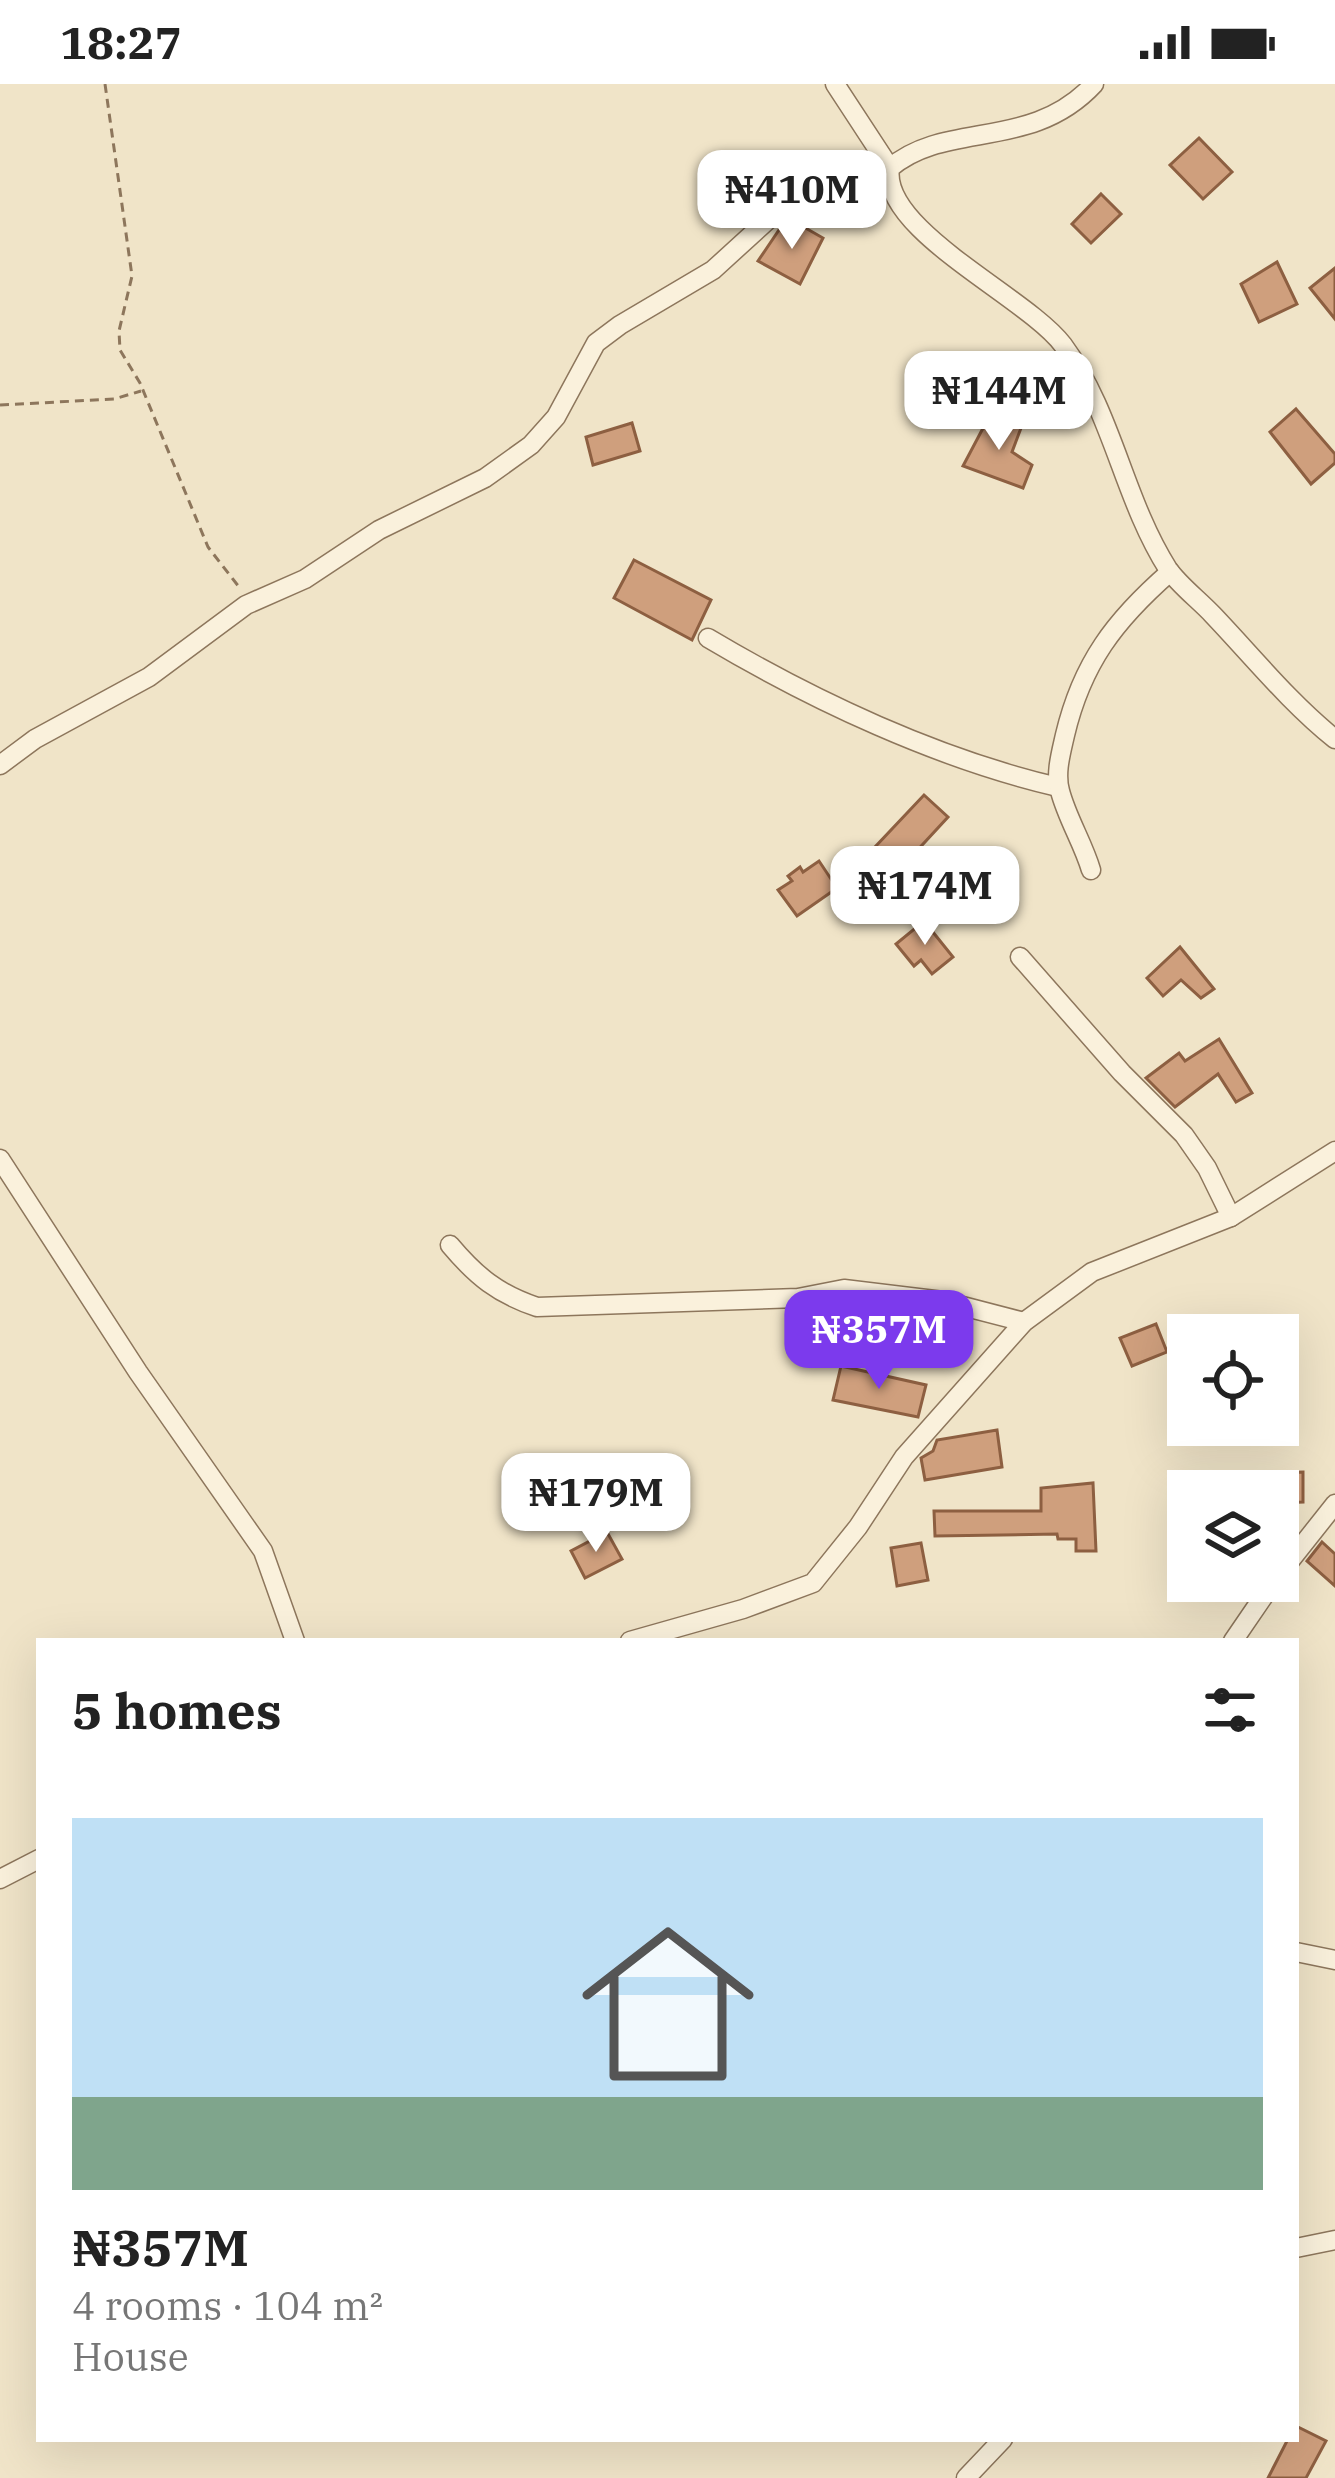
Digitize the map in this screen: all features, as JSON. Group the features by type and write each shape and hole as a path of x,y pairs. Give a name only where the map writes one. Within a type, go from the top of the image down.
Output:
{"street":[{"path":"836,84 890,168 887,184 897,205 969,268 1049,328 1087,378 1132,494 1170,572 1307,717 1335,739"},
{"path":"0,765 35,739 149,677 252,602 305,579 379,530 484,478 531,445 556,417 596,343 713,270 803,188 821,179 890,168 900,159 939,144 1032,125 1071,106 1094,84"},
{"path":"1091,870 1058,788 1071,711 1093,656 1130,607 1170,572"},
{"path":"708,638 784,683 1001,774 1058,788"},
{"path":"1020,957 1184,1136 1207,1168 1231,1217"},
{"path":"641,1638 813,1583 858,1527 904,1457 1024,1322 1092,1272 1231,1217 1335,1151"},
{"path":"0,1159 138,1372 263,1551 294,1638"},
{"path":"450,1245 479,1280 537,1307 798,1298 844,1289 943,1300 1024,1322"},
{"path":"1299,1549 1335,1504"},
{"path":"1236,1638 1260,1602"},
{"path":"0,1880 36,1861"},
{"path":"1299,1953 1335,1960"},
{"path":"1299,2247 1335,2240"},
{"path":"966,2478 1000,2442"}],"path":[{"path":"105,84 132,277 118,340 208,547 252,602"},
{"path":"0,405 114,399 143,391"}],"building":[{"path":"1199,138 1232,172 1203,199 1170,165"},
{"path":"1101,194 1121,214 1091,243 1072,224"},
{"path":"783,224 796,231 802,226 823,238 800,284 758,261"},
{"path":"1277,262 1297,304 1259,322 1241,284"},
{"path":"1335,268 1335,319 1310,288"},
{"path":"1296,409 1335,454 1335,463 1311,484 1270,432"},
{"path":"991,413 1021,428 1012,452 1032,465 1023,488 963,466"},
{"path":"632,423 640,451 593,465 586,437"},
{"path":"634,560 711,600 692,640 614,598"},
{"path":"924,795 948,817 899,870 875,847"},
{"path":"819,861 837,888 797,916 778,890 792,881 788,876 800,867 803,872"},
{"path":"924,921 953,957 932,974 921,960 914,966 896,944"},
{"path":"1180,947 1214,989 1201,998 1181,980 1163,996 1147,978"},
{"path":"1219,1039 1252,1093 1236,1102 1218,1074 1175,1107 1146,1078 1179,1053 1185,1061"},
{"path":"1156,1324 1167,1352 1132,1366 1120,1338"},
{"path":"841,1366 926,1385 918,1417 833,1400"},
{"path":"997,1430 1002,1467 925,1480 921,1458 933,1451 937,1440"},
{"path":"1299,1472 1303,1472 1303,1502 1299,1502"},
{"path":"1093,1483 1096,1551 1076,1551 1076,1539 1058,1539 1057,1534 935,1536 934,1511 1041,1511 1041,1488"},
{"path":"607,1532 622,1559 585,1578 571,1551"},
{"path":"1322,1542 1335,1554 1335,1586 1307,1561"},
{"path":"921,1543 928,1580 897,1586 891,1548"},
{"path":"1299,2428 1326,2441 1306,2478 1268,2478 1286,2442 1299,2442"}]}
